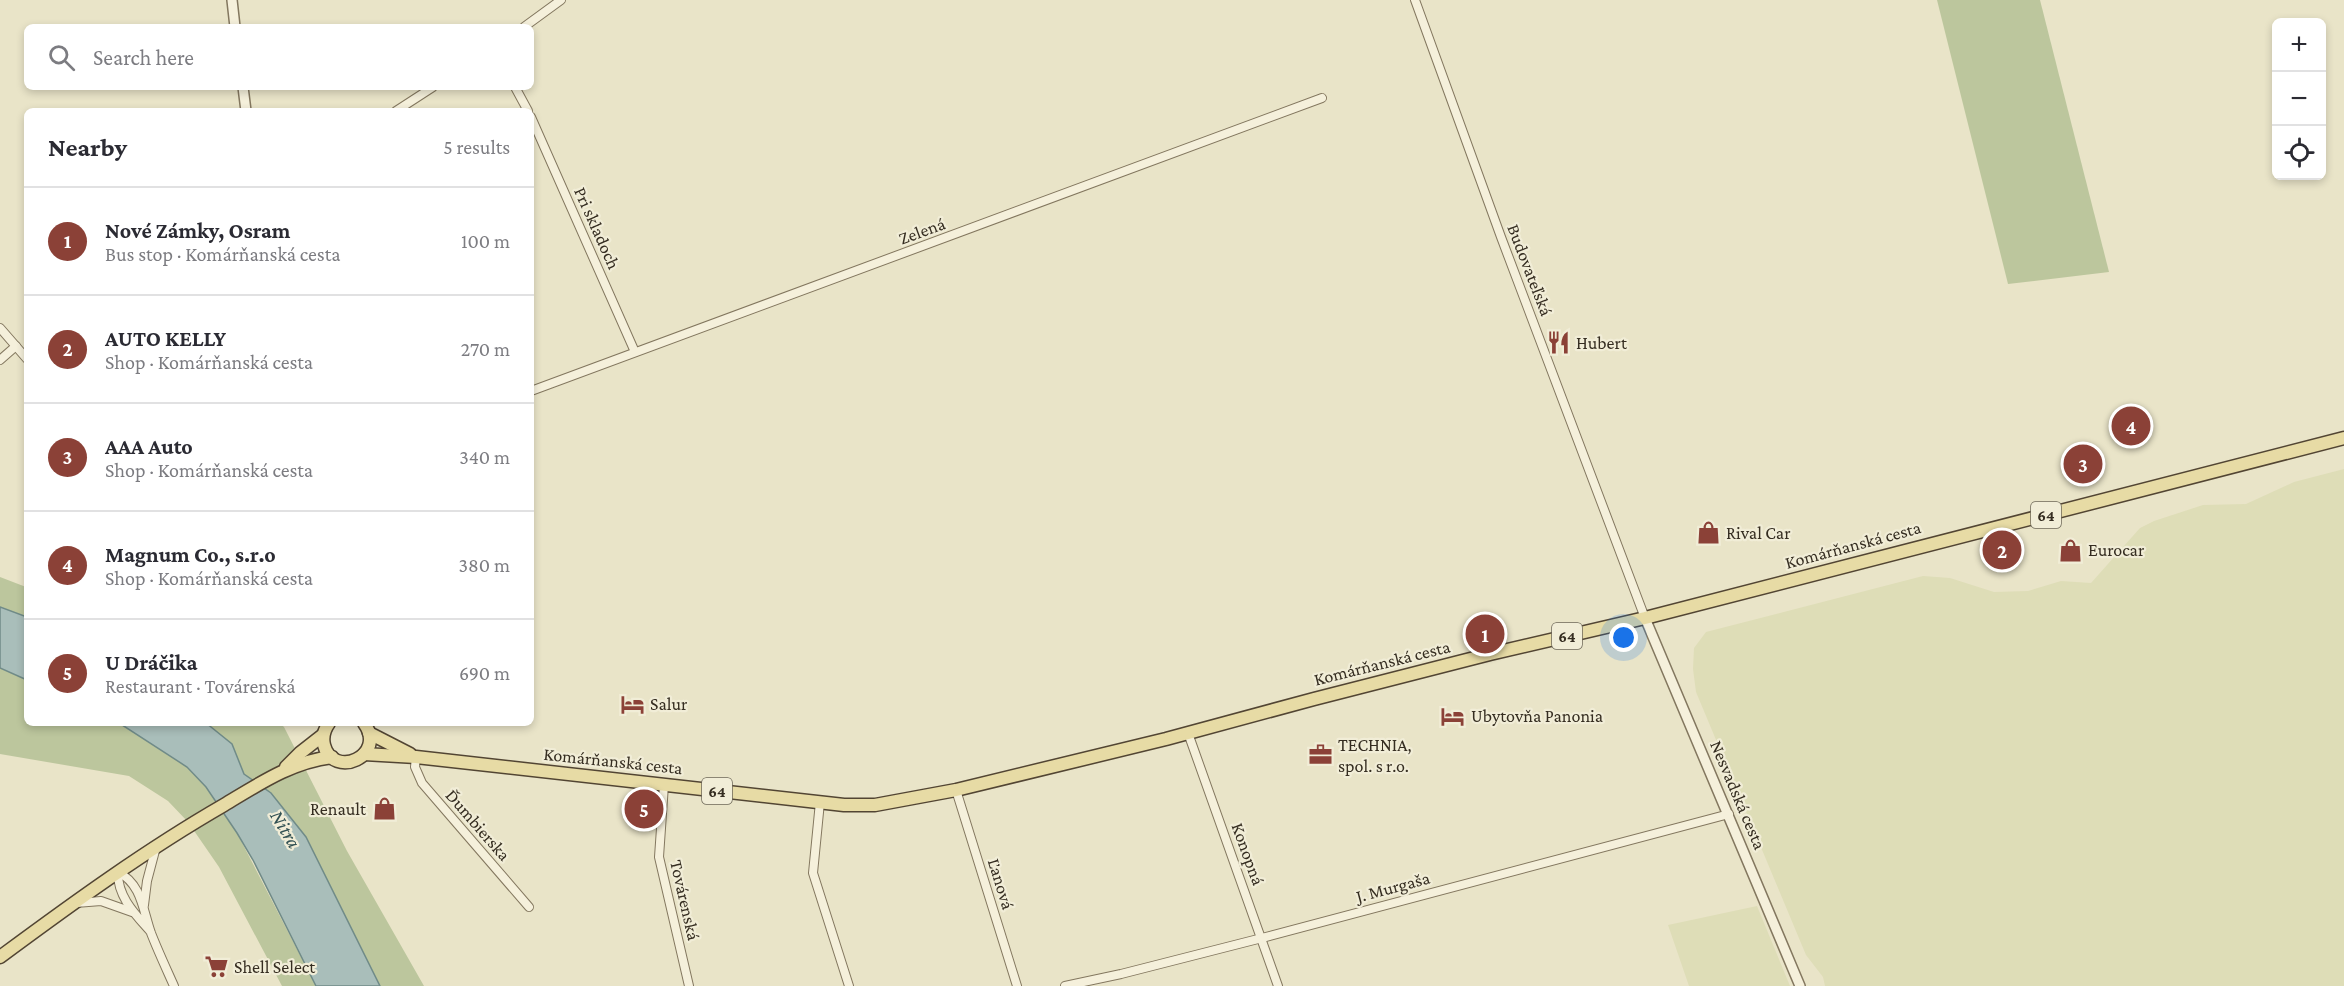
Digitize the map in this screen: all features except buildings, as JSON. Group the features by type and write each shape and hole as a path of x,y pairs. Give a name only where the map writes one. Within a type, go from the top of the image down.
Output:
{"main road":[{"name":"Komárňanská cesta","path":"364,754 416,757 844,805 875,805 956,790 1188,733 1490,654 1645,618 2344,438"},
{"name":"64","path":"283,770 323,735 328,726"},
{"name":"Komárňanská cesta","path":"367,728 416,757"},
{"name":"64","path":"0,957 72,903 157,846 283,770 318,759 332,757 340,762 349,762 358,759 369,746 367,728"},
{"path":"323,735 325,747 332,757"}],"street":[{"path":"232,0 235,24"},
{"path":"528,24 561,0"},
{"name":"Budovateľská","path":"1415,0 1501,237 1645,618"},
{"path":"243,90 246,108"},
{"path":"401,108 428,90"},
{"path":"517,90 526,108"},
{"name":"Zelená","path":"534,390 1322,98"},
{"name":"Pri skladoch","path":"534,124 634,352"},
{"path":"0,328 24,356"},
{"path":"0,360 15,346"},
{"name":"Nesvadská cesta","path":"1645,618 1800,986"},
{"name":"Konopná","path":"1188,733 1278,986"},
{"name":"Ďumbierska","path":"416,757 415,766 422,783 529,907"},
{"name":"Továrenská","path":"664,785 659,857 689,986"},
{"name":"Ľanová","path":"956,790 1017,986"},
{"path":"820,802 813,873 849,986"},
{"name":"J. Murgaša","path":"1065,986 1262,938 1729,814"},
{"path":"144,905 147,881 157,846"},
{"path":"150,931 132,912 118,883 118,872 129,877 144,905 150,931 174,986"},
{"path":"72,903 101,901 132,912"}],"green space":[{"path":"1937,0 2040,0 2109,272 2008,284"},
{"path":"2344,469 2344,986 1825,986 1823,977 1806,955 1696,692 1693,669 1694,648 1706,632 1923,576 1950,578 1994,592 2028,591 2061,581 2091,583 2140,528 2154,521 2203,505 2246,504 2294,482"},
{"path":"0,577 24,586 24,616 0,607"},
{"path":"0,668 24,679 24,726 124,726 187,767 206,787 237,833 316,986 282,986 219,867 188,822 168,801 129,776 0,754"},
{"path":"210,726 284,727 347,851 424,986 380,986 306,837 271,793 244,774 232,744"},
{"path":"1757,906 1790,986 1689,986 1668,925"}],"water":[{"path":"0,607 24,616 24,679 0,668"},
{"name":"Nitra","path":"124,726 210,726 232,744 244,774 271,793 306,837 380,986 316,986 253,860 206,787 187,767"}],"place":[{"name":"Hubert","path":"1558,343"},
{"name":"Magnum Co., s.r.o","path":"2131,426"},
{"name":"AAA Auto","path":"2083,464"},
{"name":"Rival Car","path":"1708,533"},
{"name":"AUTO KELLY","path":"2002,550"},
{"name":"Eurocar","path":"2070,550"},
{"name":"Nové Zámky, Osram","path":"1485,634"},
{"name":"Salur","path":"632,704"},
{"name":"Ubytovňa Panonia","path":"1453,716"},
{"name":"TECHNIA, spol. s r.o.","path":"1320,755"},
{"name":"Renault","path":"384,809"},
{"name":"U Dráčika","path":"644,809"},
{"name":"Shell Select","path":"216,967"}]}
